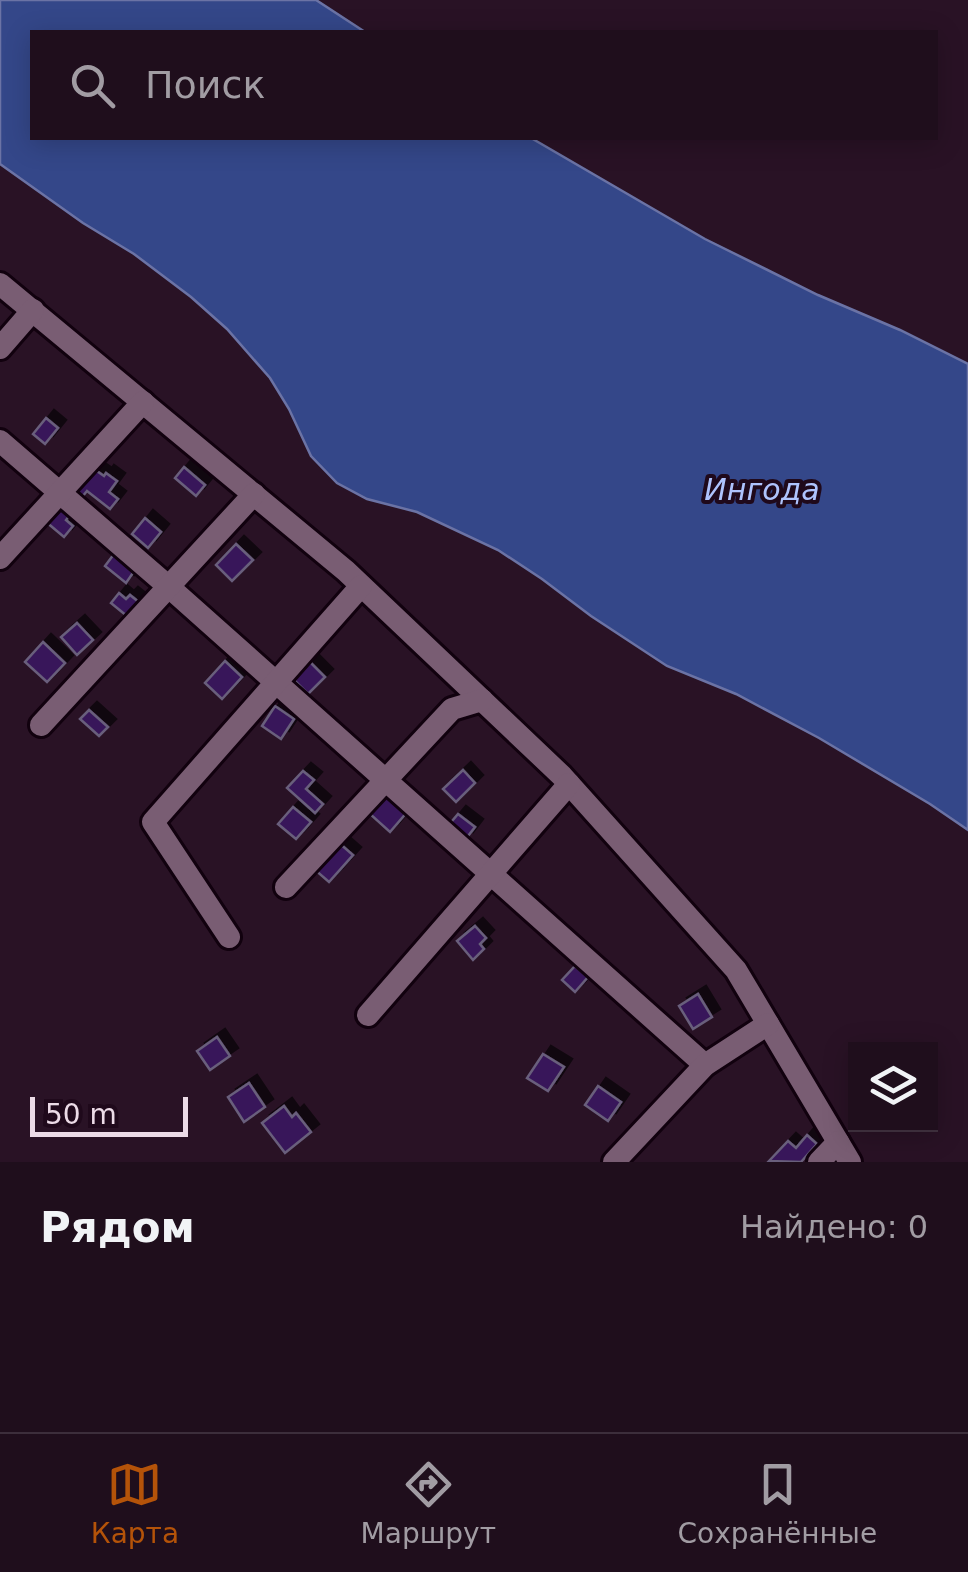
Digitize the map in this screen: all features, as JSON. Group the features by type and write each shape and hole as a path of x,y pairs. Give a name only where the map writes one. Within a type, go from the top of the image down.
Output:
{"street":[{"path":"0,284 361,586 569,784 736,970 844,1152 819,1162"},
{"path":"0,348 33,310"},
{"path":"0,558 144,402"},
{"path":"0,441 705,1066"},
{"path":"41,725 254,494"},
{"path":"229,937 153,822 361,586"},
{"path":"286,887 452,709 482,700"},
{"path":"368,1015 569,784"},
{"path":"614,1162 705,1066 768,1024"}],"water":[{"name":"Ингода","path":"0,0 316,0 362,30 30,30 30,140 534,140 705,239 968,364 968,830 819,738 736,694 667,666 498,550 417,512 367,499 337,483 311,456 270,378 227,329 134,254 0,164"}],"building":[{"path":"46,418 58,428 45,444 33,434"},
{"path":"184,467 205,485 196,496 175,478"},
{"path":"94,469 117,481 109,492 118,499 110,509 87,491 82,497 77,493"},
{"path":"59,505 70,515 66,520 73,526 64,537 45,521"},
{"path":"145,518 161,532 148,548 132,534"},
{"path":"236,544 253,560 232,581 216,565"},
{"path":"114,554 135,570 126,583 105,566"},
{"path":"119,593 126,599 130,595 145,607 133,621 111,603"},
{"path":"77,623 93,640 77,655 61,637"},
{"path":"43,642 65,663 47,682 25,662"},
{"path":"306,658 325,677 308,694 289,675"},
{"path":"225,661 242,677 222,699 205,683"},
{"path":"275,706 294,719 281,739 262,726"},
{"path":"89,710 108,727 99,736 80,719"},
{"path":"463,770 475,783 456,802 443,789"},
{"path":"303,771 314,780 306,789 323,804 315,813 287,788"},
{"path":"388,794 408,811 390,832 370,814"},
{"path":"293,807 311,822 296,839 278,824"},
{"path":"458,814 475,827 465,840 447,827"},
{"path":"338,842 353,855 329,882 314,869"},
{"path":"475,926 486,938 480,944 484,949 473,960 457,941"},
{"path":"575,966 588,977 575,992 562,980"},
{"path":"698,994 712,1017 693,1029 679,1006"},
{"path":"217,1037 230,1056 210,1070 197,1051"},
{"path":"543,1054 564,1067 548,1091 527,1078"},
{"path":"249,1083 265,1107 244,1122 228,1097"},
{"path":"598,1086 621,1102 608,1121 585,1105"},
{"path":"284,1106 292,1117 296,1113 311,1132 285,1153 262,1123"},
{"path":"807,1135 817,1144 801,1162 769,1161 788,1141 796,1148"}]}
